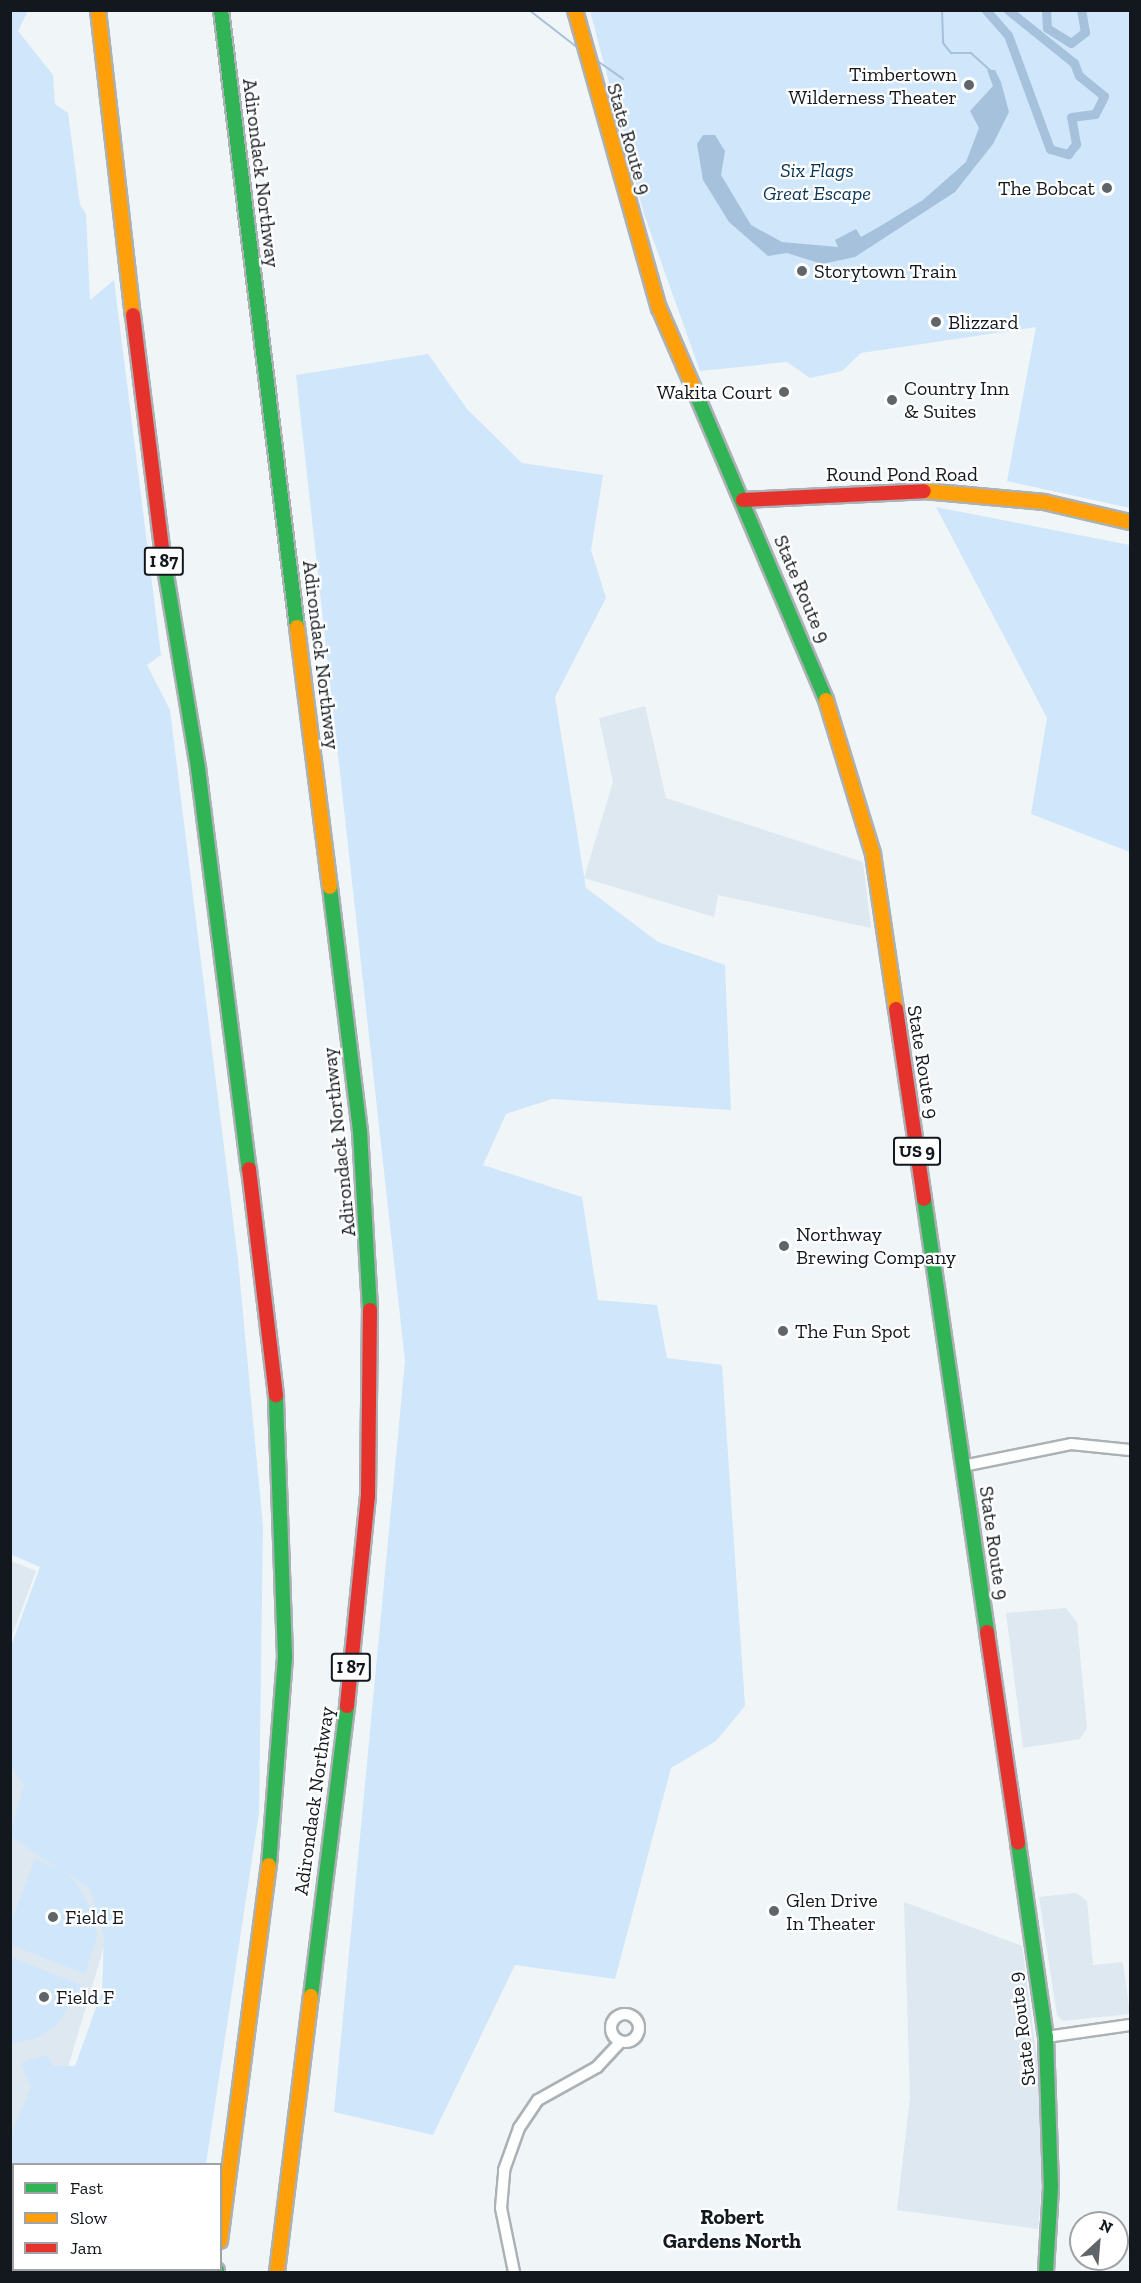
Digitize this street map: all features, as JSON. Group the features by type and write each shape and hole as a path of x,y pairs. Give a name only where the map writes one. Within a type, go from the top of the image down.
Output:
{"main road":[{"name":"Adirondack Northway","path":"98,10 153,495 200,780 276,1383 285,1656 274,1827 222,2226"},
{"name":"Adirondack Northway","path":"221,10 360,1131 372,1347 368,1497 356,1630 276,2272"},
{"name":"State Route 9","path":"575,10 591,75 659,308 822,685 873,854 1046,2037 1051,2187 1046,2272"},
{"name":"Round Pond Road","path":"743,500 942,490 1044,502 1131,522"}],"street":[{"path":"963,1466 1071,1444 1131,1450"},
{"path":"1046,2037 1131,2025"},
{"path":"514,2272 501,2208 504,2170 519,2128 538,2100 597,2067 619,2043"}],"shaded area":[{"path":"987,70 995,70 1001,82 1009,112 993,144 955,192 855,257 822,264 787,253 768,256 729,222 703,180 697,144 703,135 715,135 725,151 721,175 751,225 782,242 838,247 835,240 856,229 861,237 923,200 966,162 979,128 970,111 993,86"},
{"path":"645,706 666,798 863,862 871,928 718,895 714,917 584,878 613,782 599,718"},
{"path":"11,1561 36,1571 11,1638"},
{"path":"1066,1608 1077,1622 1087,1728 1080,1739 1023,1748 1006,1613"},
{"path":"11,1755 118,1900 39,2163 12,2163 12,2271 159,2272 11,2272"},
{"path":"1076,1893 1087,1901 1093,1965 1123,1962 1130,2014 1063,2021 1057,2016 1039,1897"},
{"path":"904,1902 1022,1946 1037,2058 1043,2167 1038,2229 897,2210 910,2097"}],"green space":[{"path":"10,11 28,11 18,31 53,75 55,104 68,113 80,205 86,214 90,300 114,280 161,655 147,665 170,710 238,1260 263,1527 259,1813 206,2163 12,2163 11,2135 31,2087 21,2063 47,2055 53,2066 75,2066 102,1991 104,1938 90,1889 62,1870 76,1882 93,1913 97,1936 85,1974 11,1945 11,1922 35,1859 59,1869 10,1836 24,1784 11,1767 11,1646 40,1567 10,1554"},
{"name":"Six Flags Great Escape","path":"590,11 1130,11 1130,508 1007,481 1036,327 861,353 842,371 810,378 787,362 700,371 644,214"},
{"path":"428,354 467,409 522,463 603,475 591,550 606,598 555,697 586,888 658,942 725,965 731,1110 552,1099 506,1114 483,1165 582,1197 598,1300 657,1305 667,1358 722,1365 745,1706 716,1741 671,1768 615,1979 515,1965 433,2135 334,2112 405,1361 296,375"},
{"path":"936,507 1130,545 1130,852 1031,814 1047,718"},
{"name":"Field F","path":"11,1957 82,1985 57,2025 37,2038 11,2044"},
{"path":"121,2271 141,2272 77,2272"}],"waterway":[{"path":"529,10 578,48"},
{"path":"942,10 943,43 951,53 971,53 992,72"},
{"path":"986,10 1008,35 1050,149 1068,154 1076,144 1071,117 1095,114 1104,96 1079,76 1074,63 1008,10"},
{"path":"1046,10 1047,28 1071,43 1085,32 1081,10"},
{"path":"596,60 623,79"}],"traffic: fast":[{"path":"221,10 297,627"},
{"path":"694,389 826,700"},
{"path":"163,556 198,768 249,1169"},
{"path":"330,887 360,1131 370,1310"},
{"path":"924,1199 987,1632"},
{"path":"269,1865 285,1657 276,1395"},
{"path":"311,1996 347,1706"},
{"path":"1018,1843 1046,2037 1051,2187 1046,2272"}],"traffic: slow":[{"path":"98,10 133,315"},
{"path":"575,10 659,308 694,389"},
{"path":"924,491 1044,502 1130,522"},
{"path":"297,627 330,887"},
{"path":"826,700 873,854 896,1009"},
{"path":"222,2226 269,1865"},
{"path":"277,2272 311,1996"}],"traffic: jam":[{"path":"133,315 163,556"},
{"path":"743,500 924,491"},
{"path":"896,1009 924,1199"},
{"path":"249,1169 276,1395"},
{"path":"347,1706 368,1497 370,1310"},
{"path":"987,1632 1018,1843"}],"place":[{"name":"Timbertown Wilderness Theater","path":"969,85"},
{"name":"The Bobcat","path":"1107,188"},
{"name":"Storytown Train","path":"802,271"},
{"name":"Blizzard","path":"936,322"},
{"name":"Wakita Court","path":"784,392"},
{"name":"Country Inn & Suites","path":"892,400"},
{"name":"Northway Brewing Company","path":"784,1246"},
{"name":"The Fun Spot","path":"783,1331"},
{"name":"Glen Drive In Theater","path":"774,1911"},
{"name":"Field E","path":"53,1917"},
{"name":"Field F","path":"44,1997"}],"district":[{"name":"Robert Gardens North","path":"732,2229"}]}
